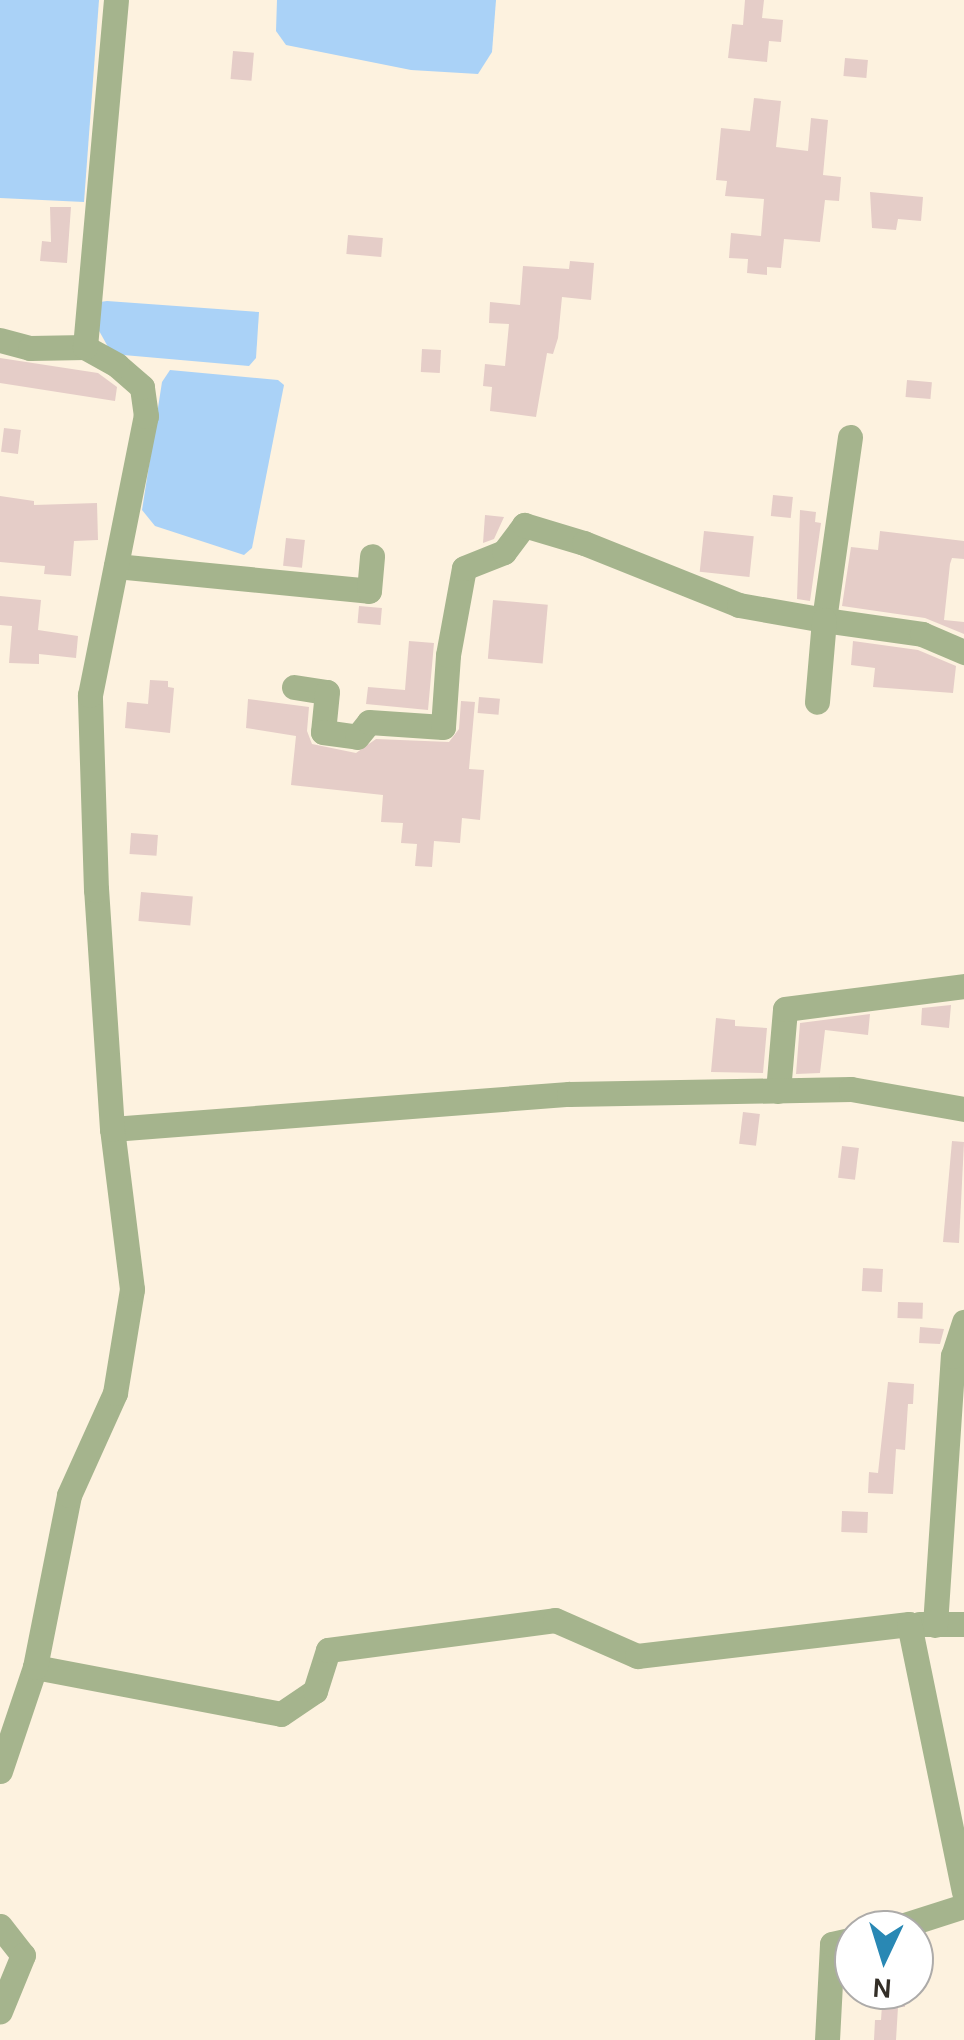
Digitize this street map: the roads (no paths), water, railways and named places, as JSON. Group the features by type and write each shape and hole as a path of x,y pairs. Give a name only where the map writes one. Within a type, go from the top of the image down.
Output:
{"street":[{"path":"85,347 116,0"},
{"path":"0,340 30,348 85,347 118,365 142,387 146,416 90,695 96,890 112,1129 132,1289 115,1393 69,1494 35,1668 0,1771"},
{"path":"816,702 850,437"},
{"path":"294,686 328,692 323,732 357,738 369,722 443,726 448,655 464,568 504,552 524,525 584,543 739,605 922,634 964,652"},
{"path":"116,566 368,591 372,556"},
{"path":"778,1090 785,1009 964,986"},
{"path":"112,1129 568,1094 851,1089 964,1108"},
{"path":"964,1322 954,1356 922,1624 964,1891"},
{"path":"35,1668 282,1714 316,1692 328,1650 555,1620 637,1656 922,1624 964,1624"},
{"path":"934,1916 964,1906"},
{"path":"0,1926 24,1955 0,2011"},
{"path":"827,2040 834,1944"}],"water":[{"path":"0,0 99,0 84,202 0,198"},
{"path":"277,0 496,0 492,52 478,74 411,70 286,45 276,31"},
{"path":"100,302 259,312 256,358 249,366 112,354 98,329"},
{"path":"170,370 278,380 284,385 252,548 244,555 155,526 142,510 162,382"}]}
